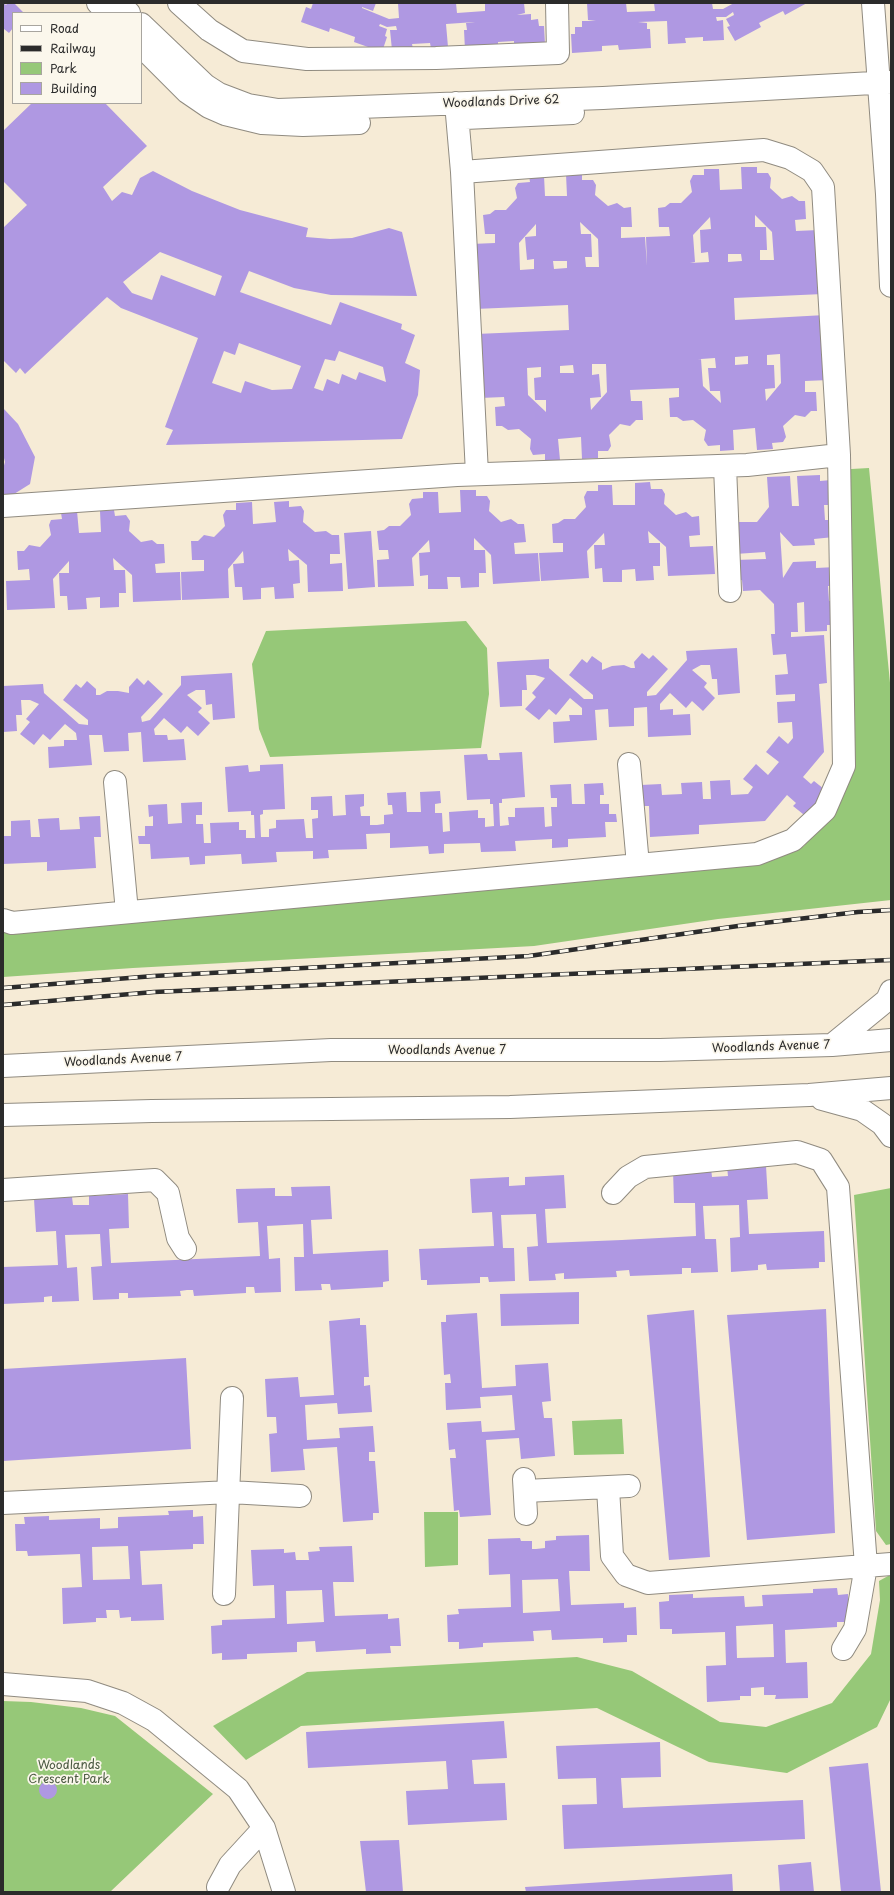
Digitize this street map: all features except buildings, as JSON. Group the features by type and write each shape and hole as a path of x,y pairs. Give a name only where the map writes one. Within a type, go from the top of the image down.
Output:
{"main road":[{"path":"179,3 208,30 243,51 307,59 436,58 558,53 557,3"},
{"path":"873,3 885,88 887,194 891,286"},
{"path":"109,7 126,12"},
{"name":"Woodlands Drive 62","path":"142,25 205,85 219,94 248,105 278,110 457,111 531,116 885,88"},
{"name":"Woodlands Drive 62","path":"142,47 187,92 208,107 240,119 262,123 303,125 457,111"},
{"path":"457,111 462,172 477,474"},
{"path":"3,920 12,922 127,912 757,854 793,840 825,810 844,766 839,455 823,187 812,171 790,158 764,150 462,172"},
{"path":"3,506 354,481 477,474 724,466 839,455"},
{"path":"724,466 730,591"},
{"path":"629,764 638,865"},
{"path":"115,782 127,912"},
{"path":"832,1045 887,1000 891,991"},
{"name":"Woodlands Avenue 7","path":"3,1066 331,1050 652,1050 832,1045 891,1040"},
{"path":"3,1115 152,1111 510,1107 809,1095 891,1088"},
{"path":"809,1095 862,1110 882,1124 891,1136"},
{"path":"614,1193 628,1177 645,1167 797,1152 821,1160 838,1187 866,1566 855,1629 843,1649"},
{"path":"3,1190 155,1180 168,1193 178,1238 185,1249"},
{"path":"224,1594 230,1492 232,1398"},
{"path":"526,1514 524,1485 608,1488 629,1486"},
{"path":"608,1488 612,1556 626,1575 648,1583 891,1564"},
{"path":"3,1503 230,1492 300,1496"},
{"path":"3,1684 87,1691 123,1703 154,1720 238,1789 264,1828 284,1892"},
{"path":"218,1888 230,1865 264,1828"}],"green space":[{"path":"869,468 891,693 891,900 718,919 534,946 133,968 3,977 3,928 794,851 804,846 835,804 834,470"},
{"path":"466,621 487,648 489,694 481,748 270,757 259,729 252,664 266,631"},
{"path":"891,1188 891,1544 886,1545 876,1531 854,1195"},
{"path":"622,1419 624,1454 574,1455 572,1421"},
{"path":"424,1512 458,1512 458,1565 425,1567"},
{"path":"891,1576 891,1698 877,1727 787,1773 709,1762 597,1708 301,1726 246,1760 213,1726 307,1672 577,1657 632,1671 720,1722 766,1727 832,1703 871,1654 880,1600 879,1581"},
{"name":"Woodlands Crescent Park","path":"3,1701 31,1702 81,1708 115,1716 213,1794 110,1892 3,1892"}],"railway":[{"path":"3,988 154,976 529,956 738,926 858,912 891,910"},
{"path":"3,1005 154,992 891,960"}]}
